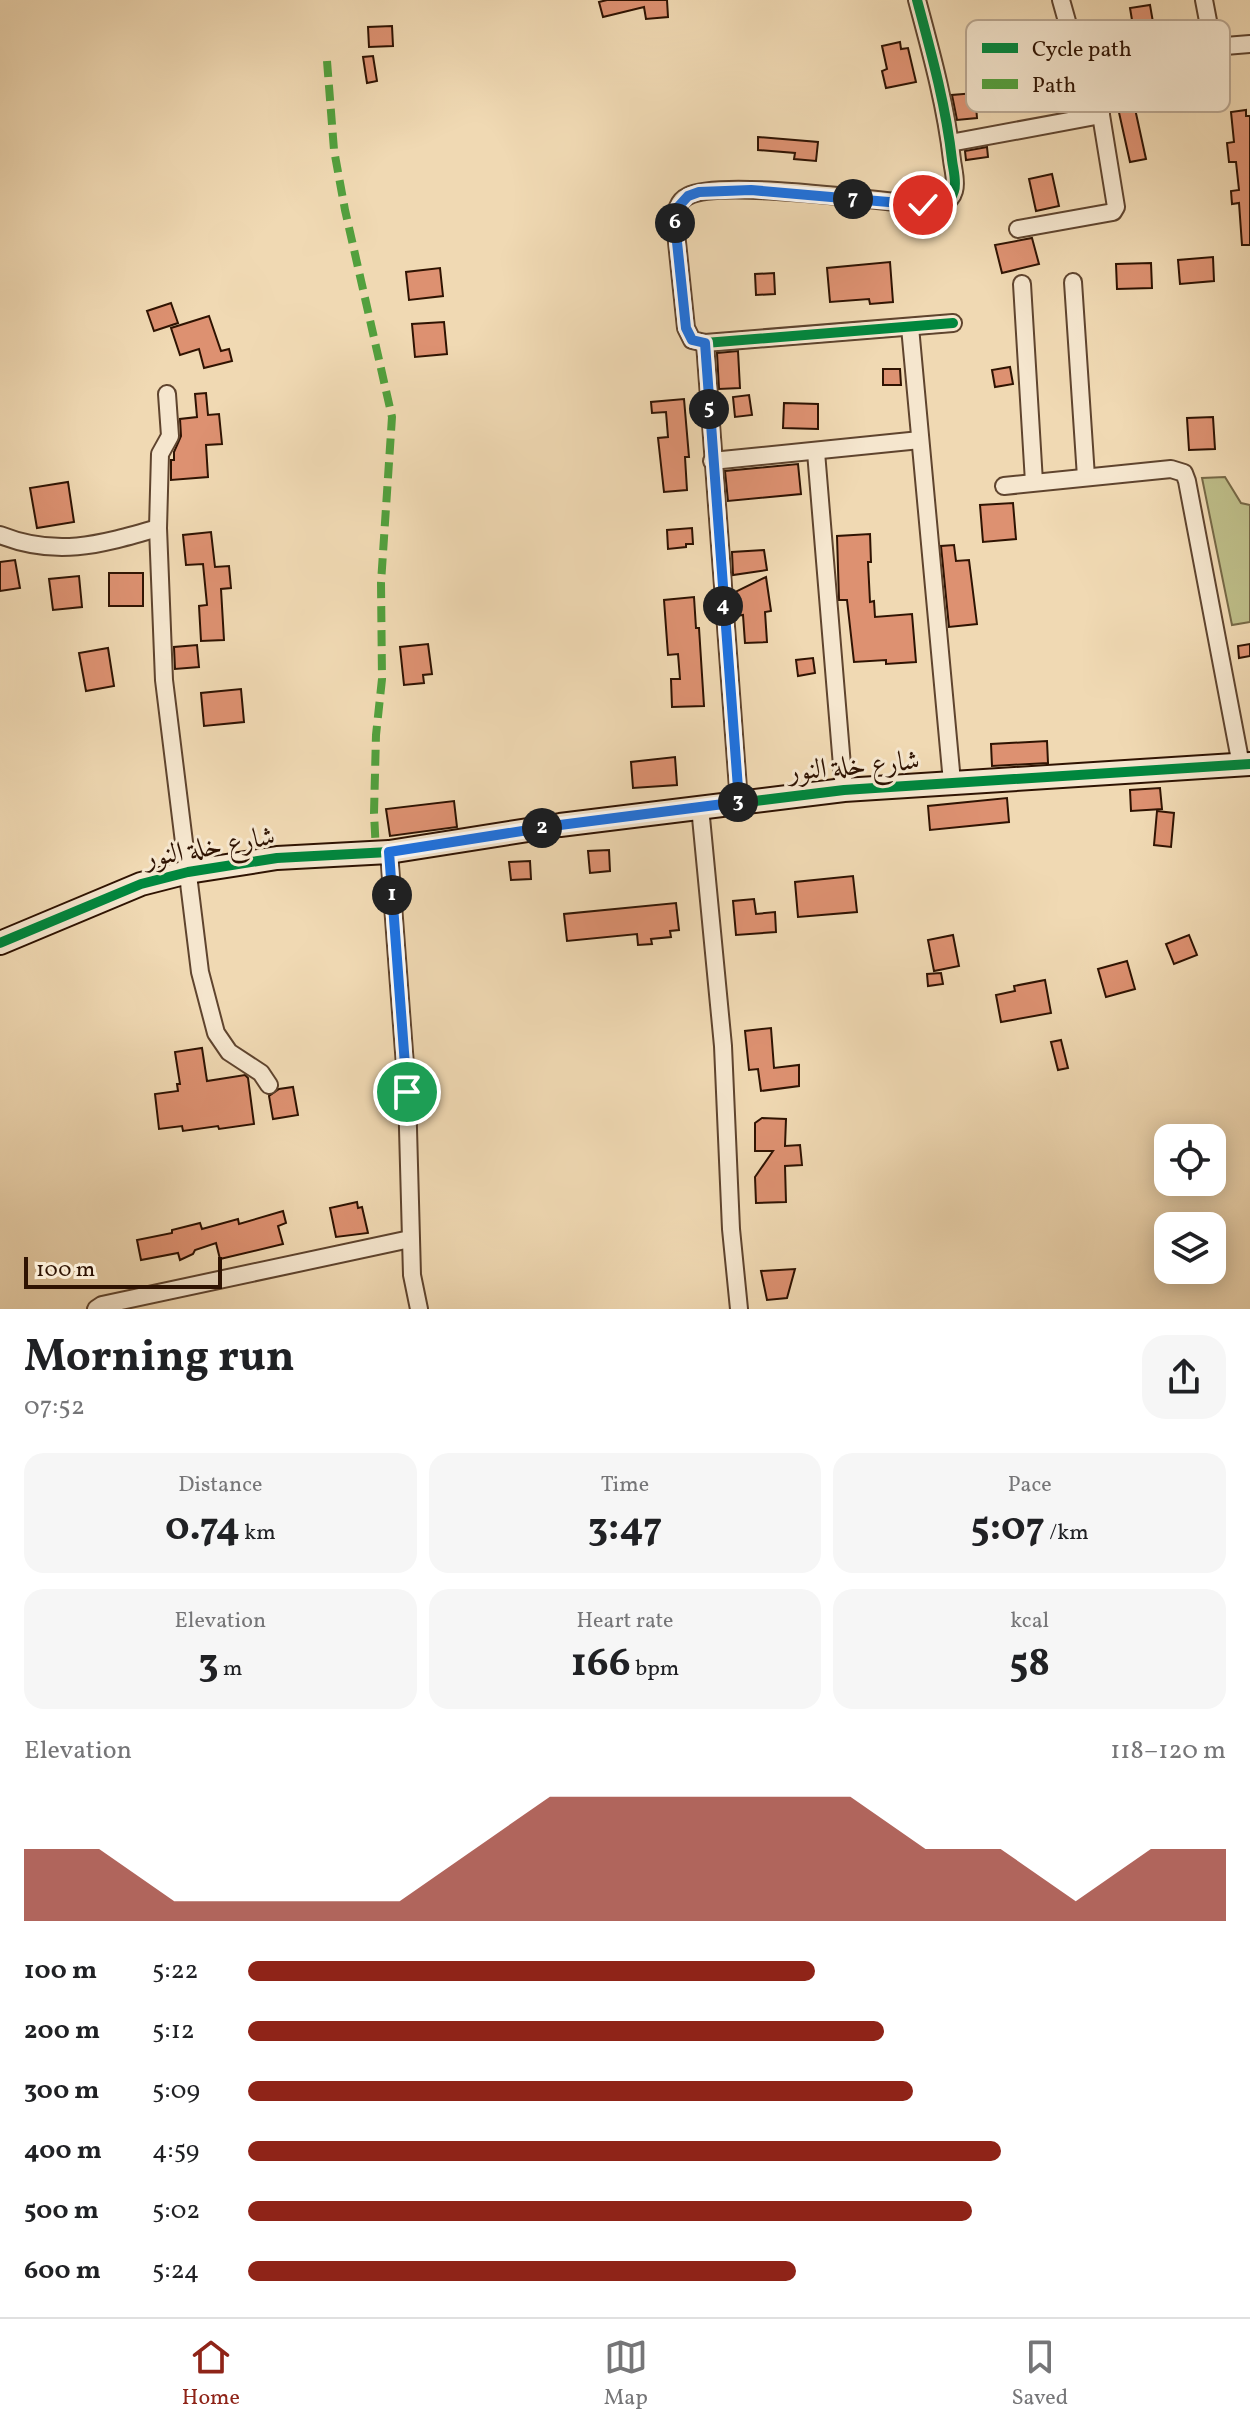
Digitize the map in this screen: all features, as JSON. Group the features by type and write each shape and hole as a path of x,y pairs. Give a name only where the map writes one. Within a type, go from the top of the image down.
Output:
{"street":[{"path":"917,0 950,143 954,192 949,200 940,205 751,190 699,192 688,196 680,202 675,223 686,328 692,340 705,343 953,323"},
{"path":"1061,0 1067,20"},
{"path":"1204,0 1208,20"},
{"path":"1230,46 1250,44"},
{"path":"1018,229 1113,212 1116,200 1100,112"},
{"path":"950,143 1101,115"},
{"path":"1073,282 1086,477"},
{"path":"1022,284 1034,482"},
{"path":"910,327 952,782"},
{"path":"705,343 739,802"},
{"path":"167,394 170,436 160,454 158,528 164,680 200,972 216,1033 229,1052 261,1073 269,1085"},
{"path":"712,461 920,440"},
{"path":"816,452 844,790"},
{"path":"1004,486 1171,469 1184,473 1245,765"},
{"path":"0,535 37,547 71,548 158,528"},
{"name":"شارع خلة النور","path":"0,943 141,884 188,872 277,858 389,852 560,825 844,790 1245,765"},
{"path":"700,807 723,1046 731,1229 739,1309"},
{"path":"389,852 407,1092 412,1275 419,1309"},
{"path":"96,1309 102,1305 410,1239"}],"green space":[{"path":"1225,477 1241,503 1250,505 1250,622 1232,625 1202,478"}],"building":[{"path":"667,0 668,17 646,19 644,7 603,17 599,2"},
{"path":"1150,5 1153,20 1132,20 1130,8"},
{"path":"392,26 393,46 369,47 368,27"},
{"path":"900,42 901,49 908,48 916,82 886,88 882,71 887,69 882,46"},
{"path":"373,56 377,81 367,83 363,57"},
{"path":"966,94 966,112 977,112 977,118 957,120 952,95"},
{"path":"1246,110 1246,116 1250,116 1250,245 1242,245 1239,203 1232,204 1231,191 1239,190 1236,162 1229,162 1227,143 1234,142 1231,112"},
{"path":"1119,112 1136,112 1146,159 1130,162"},
{"path":"758,137 818,142 816,161 794,159 795,153 758,150"},
{"path":"987,147 988,157 966,160 965,151"},
{"path":"1052,174 1059,206 1036,211 1029,179"},
{"path":"1032,238 1039,264 1002,273 995,245"},
{"path":"1213,257 1214,281 1180,284 1178,260"},
{"path":"890,262 893,302 870,304 869,299 830,302 827,268"},
{"path":"1151,263 1152,288 1117,289 1116,264"},
{"path":"440,268 443,296 409,300 406,272"},
{"path":"774,273 775,294 756,295 755,274"},
{"path":"171,303 178,323 154,331 147,311"},
{"path":"209,316 221,351 229,349 232,361 204,368 199,349 180,355 171,328"},
{"path":"444,322 447,354 415,357 412,324"},
{"path":"738,351 740,388 719,389 717,353"},
{"path":"1010,367 1013,384 995,387 992,370"},
{"path":"883,369 900,369 901,385 883,385"},
{"path":"206,393 208,415 219,414 222,444 206,445 208,477 171,480 171,460 174,460 181,436 180,419 197,417 195,394"},
{"path":"749,395 752,415 735,417 733,397"},
{"path":"684,399 689,457 685,457 687,490 664,492 658,438 668,437 666,412 652,413 651,402"},
{"path":"784,403 818,404 818,429 783,428"},
{"path":"1213,417 1215,449 1189,450 1187,418"},
{"path":"798,464 801,494 728,501 725,471"},
{"path":"68,482 74,522 37,528 30,488"},
{"path":"1013,503 1016,539 983,542 980,505"},
{"path":"692,528 693,544 668,549 667,530"},
{"path":"211,532 215,567 229,566 231,588 221,589 224,640 201,641 199,606 207,605 203,564 186,565 183,535"},
{"path":"870,534 870,602 874,601 875,617 912,614 916,662 854,662 847,600 839,600 837,536"},
{"path":"954,545 956,561 969,560 977,624 949,627 941,546"},
{"path":"764,550 767,570 733,575 732,552"},
{"path":"15,560 20,588 0,591 0,562"},
{"path":"109,573 143,573 143,606 109,606"},
{"path":"79,576 82,607 53,610 49,579"},
{"path":"766,577 771,611 765,612 767,642 745,643 743,615 736,616 735,592"},
{"path":"694,597 704,706 672,707 671,679 680,679 678,654 668,655 664,600"},
{"path":"428,644 432,674 423,675 424,683 404,685 400,647"},
{"path":"1250,644 1250,656 1239,658 1238,646"},
{"path":"197,645 199,667 175,669 174,647"},
{"path":"108,648 114,686 86,691 79,653"},
{"path":"813,658 815,673 798,676 796,660"},
{"path":"241,689 244,722 204,726 201,693"},
{"path":"1047,741 1048,763 992,766 991,744"},
{"path":"675,757 677,785 633,788 631,762"},
{"path":"1160,788 1162,809 1131,811 1130,790"},
{"path":"1007,798 1009,822 930,830 928,806"},
{"path":"454,801 457,827 390,836 386,809"},
{"path":"1157,811 1174,813 1171,847 1154,845"},
{"path":"609,850 610,871 590,873 588,851"},
{"path":"530,861 531,879 511,880 509,862"},
{"path":"853,876 857,912 798,917 795,882"},
{"path":"754,899 756,914 775,912 776,932 736,935 733,901"},
{"path":"676,903 679,930 670,931 671,937 651,939 652,944 638,945 637,934 567,941 564,914"},
{"path":"953,935 959,966 934,971 928,940"},
{"path":"1189,935 1197,955 1174,964 1166,944"},
{"path":"1127,961 1135,989 1106,997 1098,969"},
{"path":"941,973 943,984 928,986 927,974"},
{"path":"1045,980 1051,1013 1001,1022 996,995 1015,991 1014,986"},
{"path":"771,1028 774,1068 799,1065 799,1086 761,1091 758,1069 749,1070 745,1031"},
{"path":"1061,1040 1068,1068 1058,1070 1051,1042"},
{"path":"202,1048 207,1081 245,1075 248,1078 254,1124 183,1131 182,1126 159,1129 155,1094 178,1091 177,1084 180,1084 175,1052"},
{"path":"293,1087 298,1115 273,1119 269,1096 279,1089"},
{"path":"762,1118 786,1119 785,1146 800,1145 802,1165 785,1166 786,1202 756,1203 755,1177 773,1151 755,1151 755,1123"},
{"path":"357,1202 358,1208 362,1207 368,1233 336,1237 330,1208"},
{"path":"283,1211 286,1223 278,1226 283,1244 220,1259 216,1243 195,1250 180,1260 178,1253 141,1260 137,1240 200,1223 202,1229 238,1219 239,1224"},
{"path":"795,1269 787,1298 767,1300 761,1271"}],"marked path":[{"path":"327,61 334,150 392,417 381,583 382,679 376,735 376,852"}],"cycle path":[{"path":"917,0 946,120 955,180 952,196 942,204 928,205 765,190 705,191 688,196 679,204 675,223 686,328 692,340 705,343 953,323"},
{"path":"0,943 141,884 188,872 277,858 389,852 560,825 844,790 1250,764"}],"route":[{"path":"407,1092 389,852 560,825 739,802 705,343 692,340 686,328 675,223 680,202 699,192 751,190 923,205"}]}
